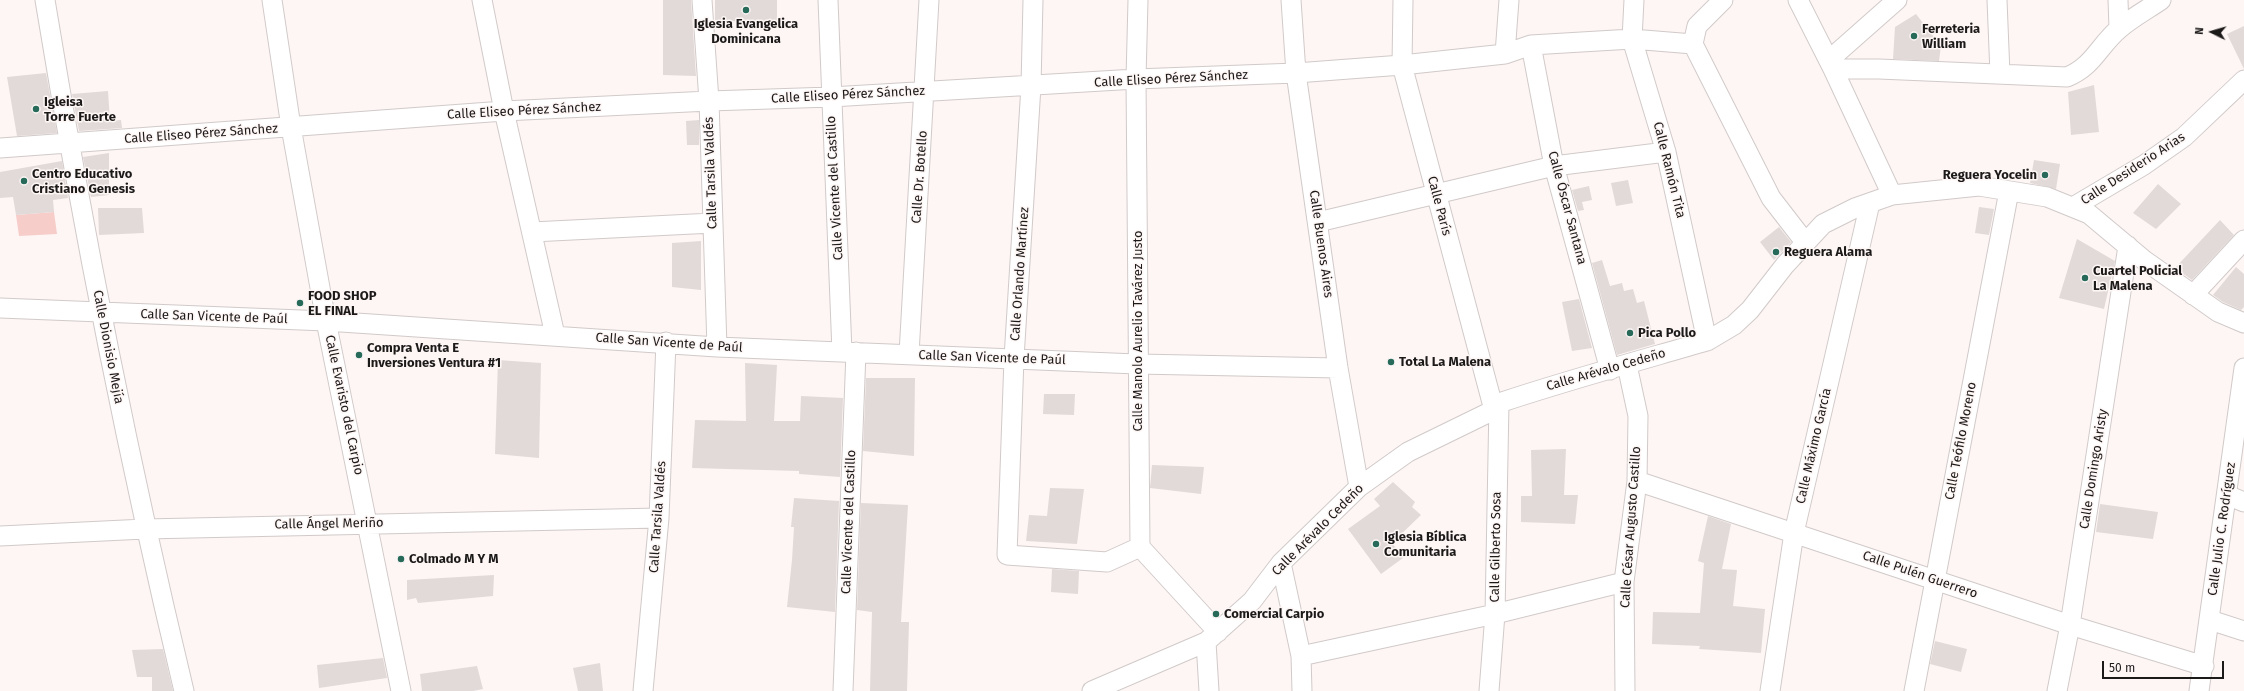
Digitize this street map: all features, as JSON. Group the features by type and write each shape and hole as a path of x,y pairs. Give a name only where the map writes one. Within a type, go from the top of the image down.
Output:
{"street":[{"name":"Calle Dionisio Mejía","path":"45,0 68,144 100,312 145,529 184,691"},
{"name":"Calle Evaristo del Carpio","path":"272,0 291,127 326,321 401,691"},
{"path":"482,0 504,111 554,335"},
{"name":"Calle Tarsila Valdés","path":"702,0 709,101 717,347"},
{"name":"Calle Vicente del Castillo","path":"828,0 831,97 849,352 843,691"},
{"name":"Calle Dr. Botello","path":"908,354 930,0"},
{"name":"Calle Orlando Martínez","path":"1033,0 1032,86 1014,358 1007,555 1107,562 1140,547"},
{"name":"Calle Manolo Aurelio Tavárez Justo","path":"1138,0 1136,79 1137,364 1140,547"},
{"name":"Calle Buenos Aires","path":"1291,0 1296,73 1338,368 1359,487"},
{"name":"Calle París","path":"1403,0 1402,66 1435,193 1496,406"},
{"path":"1505,54 1509,0"},
{"name":"Calle Ramón Tita","path":"1634,0 1632,39 1666,152 1707,341"},
{"path":"1723,0 1697,26 1693,44 1771,198 1805,242"},
{"path":"1798,0 1831,64 1892,195"},
{"path":"1831,64 1897,0"},
{"path":"1997,0 2000,74"},
{"path":"2118,0 2119,28"},
{"path":"1831,64 2067,77 2079,72 2092,62 2119,28 2161,0"},
{"name":"Calle Eliseo Pérez Sánchez","path":"0,148 504,111 709,101 831,97 1136,79 1296,73 1402,66 1505,54 1531,45 1632,39 1693,44"},
{"name":"Calle Óscar Santana","path":"1531,45 1554,166 1618,367"},
{"name":"Calle Desiderio Arias","path":"2073,208 2144,165 2184,138 2244,80"},
{"path":"1318,222 1435,193 1554,166 1666,152"},
{"name":"Calle Arévalo Cedeño","path":"1092,691 1212,637 1252,601 1281,564 1359,487 1408,452 1496,406 1573,378 1618,367 1707,341 1734,325 1750,310 1785,264 1823,224 1892,195 1980,186 2047,197 2089,214 2128,246 2193,295 2218,312 2244,323"},
{"name":"Calle Teófilo Moreno","path":"1914,691 2009,191"},
{"name":"Calle Máximo García","path":"1770,691 1794,532 1870,203"},
{"path":"532,232 713,223"},
{"path":"2193,295 2244,240"},
{"name":"Calle Domingo Aristy","path":"2057,691 2070,625 2128,246"},
{"name":"Calle San Vicente de Paúl","path":"0,308 326,321 666,342 717,347 1137,364 1338,368"},
{"name":"Calle Tarsila Valdés","path":"643,691 659,518 666,342"},
{"name":"Calle César Augusto Castillo","path":"1618,367 1638,416 1637,481 1624,582 1625,691"},
{"name":"Calle Julio C. Rodríguez","path":"2199,691 2210,620 2236,498 2244,368"},
{"name":"Calle Gilberto Sosa","path":"1489,691 1495,614 1496,406"},
{"name":"Calle Pulén Guerrero","path":"1637,481 2070,625 2204,666"},
{"name":"Calle Ángel Meriño","path":"0,536 145,529 368,523 659,518"},
{"path":"1140,547 1212,637 1209,691"},
{"path":"1281,564 1301,656 1302,691"},
{"path":"1301,656 1495,614 1624,582"},
{"path":"2210,620 2244,631"}],"shaded area":[{"path":"54,212 57,234 19,236 16,215"}],"building":[{"path":"663,0 691,0 696,76 663,75"},
{"name":"Iglesia Evangelica Dominicana","path":"715,0 777,0 777,24 715,20"},
{"name":"Ferreteria William","path":"1916,14 1941,46 1939,61 1893,59 1895,27"},
{"path":"2244,26 2244,69 2227,34"},
{"name":"Igleisa Torre Fuerte","path":"46,73 57,133 17,136 7,77"},
{"path":"2094,85 2099,132 2071,135 2068,92"},
{"path":"108,91 110,121 121,120 122,128 79,131 72,94"},
{"path":"699,120 699,145 687,145 686,121"},
{"path":"109,153 109,195 91,197 83,157"},
{"name":"Reguera Yocelin","path":"2034,160 2060,164 2056,189 2030,183"},
{"path":"62,161 68,198 53,200 54,212 16,215 13,197 0,198 0,172"},
{"path":"1628,180 1633,203 1616,206 1611,183"},
{"path":"2158,184 2181,204 2156,229 2133,213"},
{"path":"1589,186 1592,200 1582,202 1584,210 1578,211 1572,190"},
{"path":"1979,207 1994,209 1989,235 1975,233"},
{"path":"98,208 142,208 144,233 99,235"},
{"path":"2220,220 2234,235 2192,280 2175,268"},
{"name":"Reguera Alama","path":"1779,227 1791,242 1774,260 1760,242"},
{"path":"2077,239 2115,261 2104,309 2059,298"},
{"path":"701,241 701,290 672,287 672,243"},
{"name":"Pica Pollo","path":"1602,260 1610,286 1622,283 1624,291 1633,289 1637,303 1644,301 1655,344 1617,355 1592,263"},
{"path":"2236,267 2244,274 2244,307 2241,310 2223,302 2213,295"},
{"path":"1579,299 1592,348 1572,351 1562,302"},
{"path":"498,360 541,363 539,458 495,454"},
{"path":"745,363 777,365 774,421 800,421 801,396 843,398 840,477 799,474 799,471 692,468 695,420 746,421"},
{"path":"866,378 915,378 914,456 863,451"},
{"path":"1044,394 1075,394 1074,415 1043,414"},
{"path":"1566,449 1564,495 1578,495 1575,524 1521,522 1521,496 1532,496 1531,450"},
{"path":"1152,465 1204,467 1201,494 1150,488"},
{"path":"1393,482 1415,502 1412,507 1421,515 1392,543 1403,558 1381,574 1348,529 1380,506 1374,499"},
{"path":"1050,488 1084,489 1077,544 1026,541 1029,515 1047,516"},
{"path":"794,498 839,501 835,612 787,607 792,560 794,527 791,527"},
{"path":"861,503 908,505 901,622 909,622 907,691 870,691 872,612 857,610"},
{"path":"2100,504 2158,512 2153,539 2096,532"},
{"path":"1708,516 1731,524 1722,569 1737,570 1733,606 1765,609 1761,653 1699,649 1700,646 1652,644 1653,612 1700,613 1704,563 1698,561"},
{"path":"1052,569 1079,571 1078,594 1051,592"},
{"path":"494,575 493,596 418,603 416,598 407,600 407,580"},
{"path":"1935,641 1967,649 1961,672 1930,664"},
{"path":"163,649 173,691 152,691 152,677 137,677 132,650"},
{"path":"383,658 387,678 319,688 317,665"},
{"path":"600,663 603,691 578,691 573,668"},
{"path":"477,666 483,689 473,691 422,691 420,674"}],"place":[{"name":"Iglesia Evangelica Dominicana","path":"746,10"},
{"name":"Ferreteria William","path":"1914,36"},
{"name":"Igleisa Torre Fuerte","path":"36,109"},
{"name":"Reguera Yocelin","path":"2045,175"},
{"name":"Centro Educativo Cristiano Genesis","path":"24,181"},
{"name":"Reguera Alama","path":"1776,252"},
{"name":"Cuartel Policial La Malena","path":"2085,278"},
{"name":"FOOD SHOP EL FINAL","path":"300,303"},
{"name":"Pica Pollo","path":"1630,333"},
{"name":"Compra Venta E Inversiones Ventura #1","path":"359,355"},
{"name":"Total La Malena","path":"1391,362"},
{"name":"Iglesia Bíblica Comunitaria","path":"1376,544"},
{"name":"Colmado M Y M","path":"401,559"},
{"name":"Comercial Carpio","path":"1216,614"}]}
